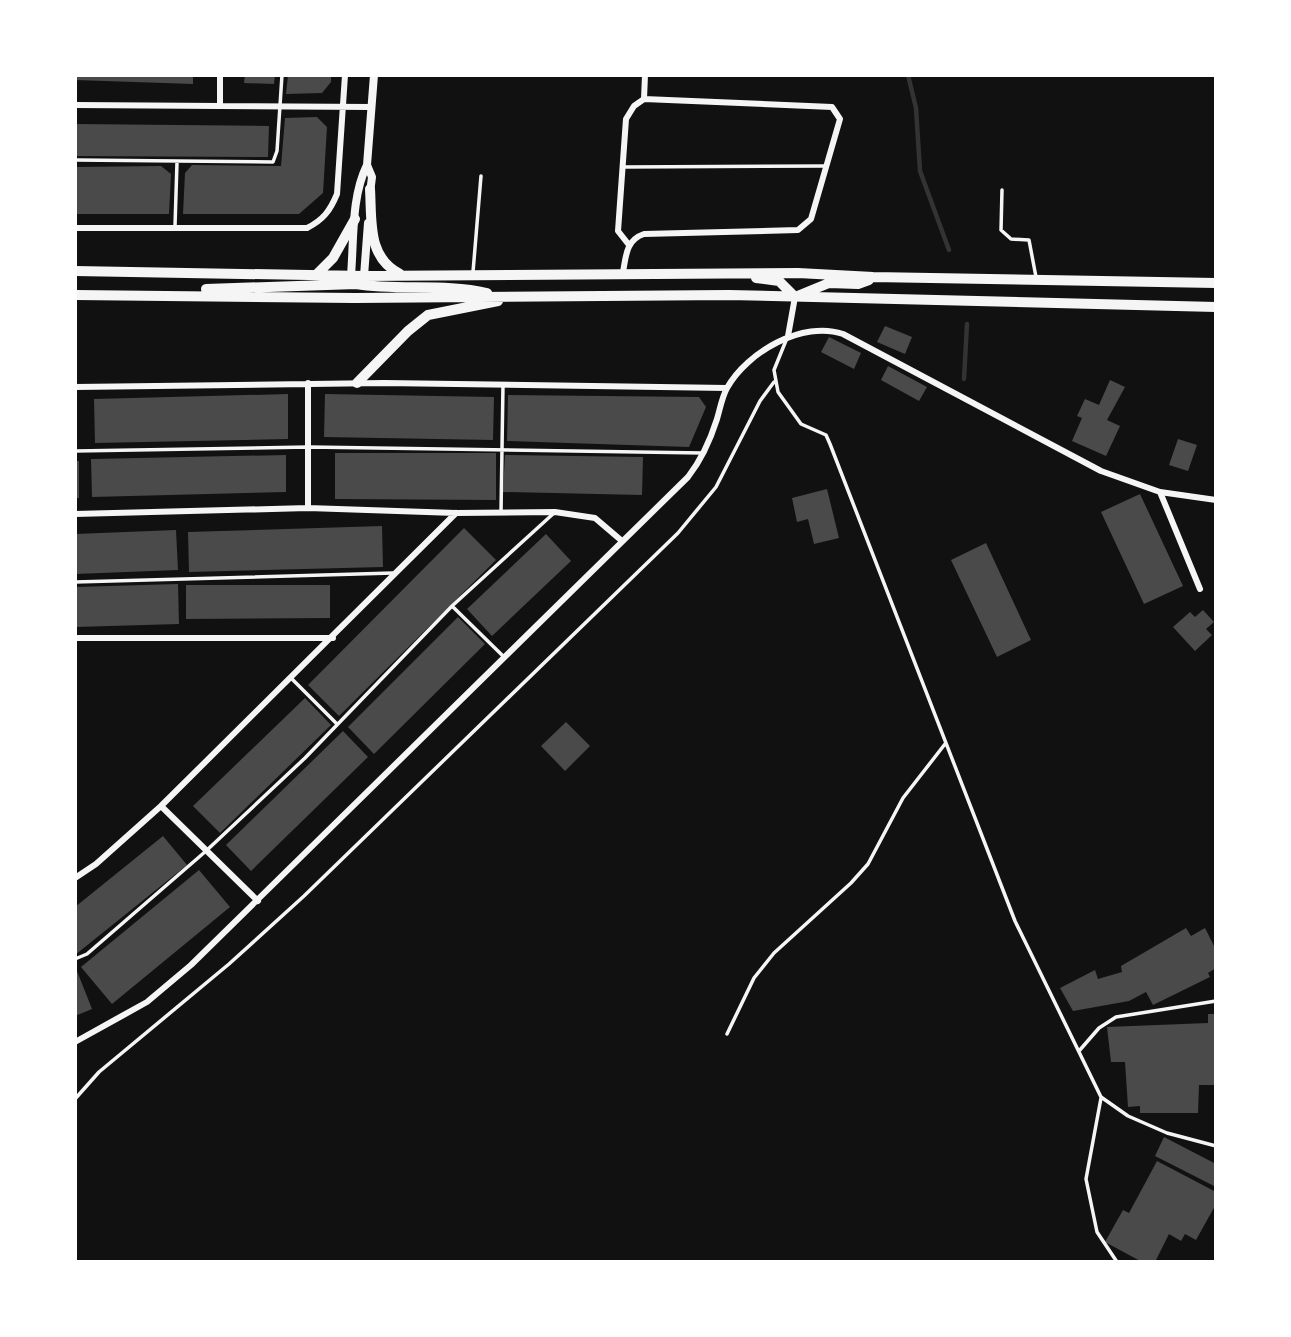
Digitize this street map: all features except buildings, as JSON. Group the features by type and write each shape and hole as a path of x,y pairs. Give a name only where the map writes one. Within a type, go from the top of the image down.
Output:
{"highway":[{"path":"370,189 373,241 377,255 389,268 403,275"},
{"path":"317,274 333,258 355,219"},
{"path":"75,271 317,274 357,278 380,288 466,288 506,297"},
{"path":"165,295 403,275 623,272 1216,283"},
{"path":"719,272 731,278 779,281 795,297"},
{"path":"795,297 829,283 858,284 873,277"},
{"path":"75,295 795,297 1216,307"},
{"path":"357,383 408,331 428,315 493,303 506,297"}],"street":[{"path":"220,75 220,104"},
{"path":"75,228 307,228 319,222 331,209 337,194 345,75"},
{"path":"357,278 355,219 362,176 367,165 374,75"},
{"path":"644,99 645,75"},
{"path":"623,272 629,245 634,237 644,234 798,230 811,219 840,119 832,107 644,99 634,106 626,119 618,231 629,245"},
{"path":"75,105 371,107"},
{"path":"357,278 372,177 367,165"},
{"path":"788,336 795,297"},
{"path":"75,1042 147,1002 191,965 688,477 705,453 727,388 743,369 788,336 817,328 843,334 1101,471 1160,492 1216,500"},
{"path":"308,383 308,508"},
{"path":"75,387 503,383 727,388"},
{"path":"1160,492 1200,589"},
{"path":"75,514 308,508 456,513 555,512 595,518 622,541"},
{"path":"75,878 96,864 162,806 399,573 456,513"},
{"path":"75,638 333,638"},
{"path":"162,806 258,901"}],"lane":[{"path":"75,160 273,162 277,151 282,75"},
{"path":"175,228 177,162"},
{"path":"624,167 827,166"},
{"path":"473,275 474,232 481,176"},
{"path":"1002,190 1001,230 1011,239 1029,240 1036,278"},
{"path":"788,336 774,370 774,382 792,415 801,424 826,435 886,583 945,744 1015,922 1101,1097 1128,1116 1167,1133 1216,1146"},
{"path":"75,1099 99,1072 229,964 304,896 678,533 716,486 760,401 774,382"},
{"path":"500,512 503,383"},
{"path":"75,451 309,447 705,453"},
{"path":"75,960 87,954 206,852 337,724 452,606 555,512"},
{"path":"75,582 399,573"},
{"path":"452,606 503,656"},
{"path":"291,678 337,724"},
{"path":"727,1034 754,978 774,953 868,864 903,798 945,744"},
{"path":"1079,1051 1099,1028 1116,1017 1216,1001"},
{"path":"1101,1097 1086,1179 1097,1232 1117,1262"}],"waterway":[{"path":"908,75 916,108 920,171 949,250"},
{"path":"964,379 967,324"}]}
